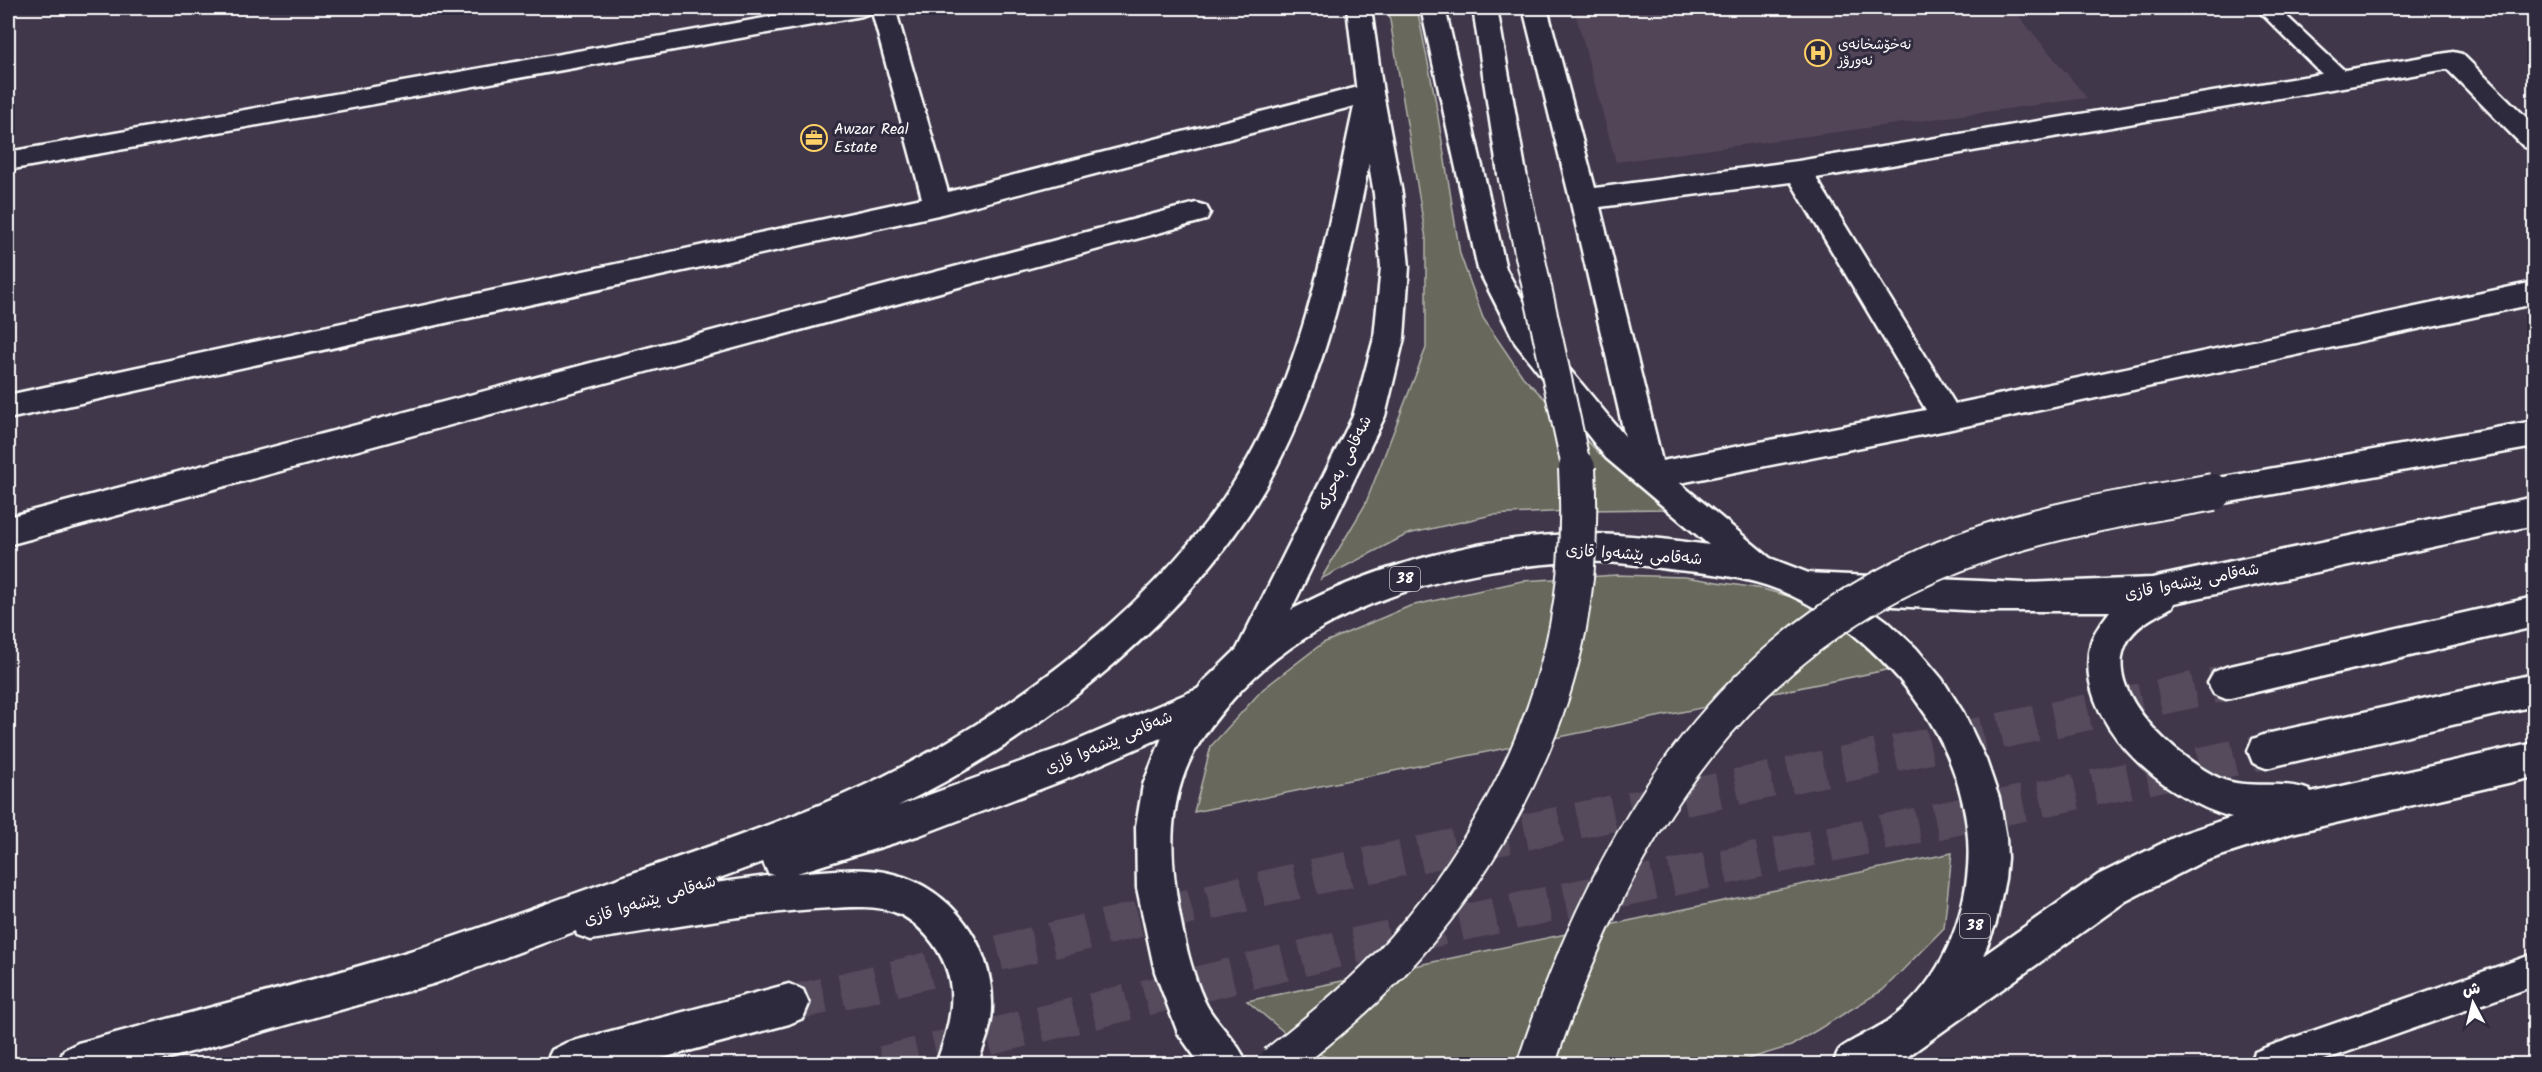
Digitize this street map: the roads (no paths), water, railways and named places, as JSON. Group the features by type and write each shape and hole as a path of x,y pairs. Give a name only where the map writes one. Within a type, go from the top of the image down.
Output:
{"main road":[{"path":"8,161 862,8"},
{"path":"883,8 938,205"},
{"name":"شەقامی بەحرکە","path":"1250,657 1369,416 1389,338 1395,267 1388,194 1370,93 1359,8"},
{"name":"38","path":"1433,8 1492,269 1531,344 1617,448 1761,569"},
{"path":"1276,1065 1339,1013 1381,973 1453,888 1507,799 1544,709 1560,657 1572,605 1578,554 1579,505 1576,458 1512,174 1485,8"},
{"path":"1535,8 1584,199 1650,476 1947,418 2535,293"},
{"path":"1584,199 1798,171 2453,60 2535,140"},
{"path":"8,407 938,205 1370,93 1332,265 1306,362 1285,414 1259,470 1225,521 1182,575 1131,626 1066,683 1013,720 953,758 886,794 814,826 416,969"},
{"path":"1798,171 1947,418"},
{"path":"8,531 1196,213"},
{"path":"1536,1065 1564,982 1611,881 1636,835 1663,793 1707,735 1754,683 1786,652 1828,622 1872,595 1963,551 2061,520 2535,434"},
{"name":"شەقامی پێشەوا قازی","path":"1807,587 2063,599 2152,592 2535,510"},
{"name":"شەقامی پێشەوا قازی","path":"1227,1065 1200,1033 1182,996 1166,939 1155,886 1153,838 1160,793 1177,745 1209,700 1250,657 1297,624 1348,598 1400,580 1465,564 1575,548 1698,557 1761,569 1807,587 1866,623 1911,665 1937,699 1960,740 1984,808 1988,848 1981,906 1967,953 1938,1004 1890,1045"},
{"path":"2195,583 2132,609 2113,630 2107,644 2105,673 2109,690 2115,707 2137,739 2169,769 2188,781 2208,791 2250,803 2269,805 2381,795"},
{"path":"2226,683 2535,612"},
{"path":"2266,751 2535,690"},
{"name":"شەقامی پێشەوا قازی","path":"78,1065 578,923 920,817 1072,760 1209,700"},
{"name":"شەقامی پێشەوا قازی","path":"1854,1065 1890,1045 2112,888 2194,847 2292,815 2535,760"},
{"path":"578,923 775,893 864,888 902,895 935,915 958,944 965,963 971,982 970,1024 957,1065"},
{"path":"566,1065 789,1004"}],"lane":[{"path":"2266,8 2340,79"},
{"path":"2267,1065 2535,970"}],"tunnel":[{"path":"789,1004 1313,877 2226,683"},
{"path":"883,1064 1335,950 2266,751"}],"place":[{"name":"نەخۆشخانەی نەورۆز","path":"1818,53"},
{"name":"Awzar Real Estate","path":"814,138"}]}
